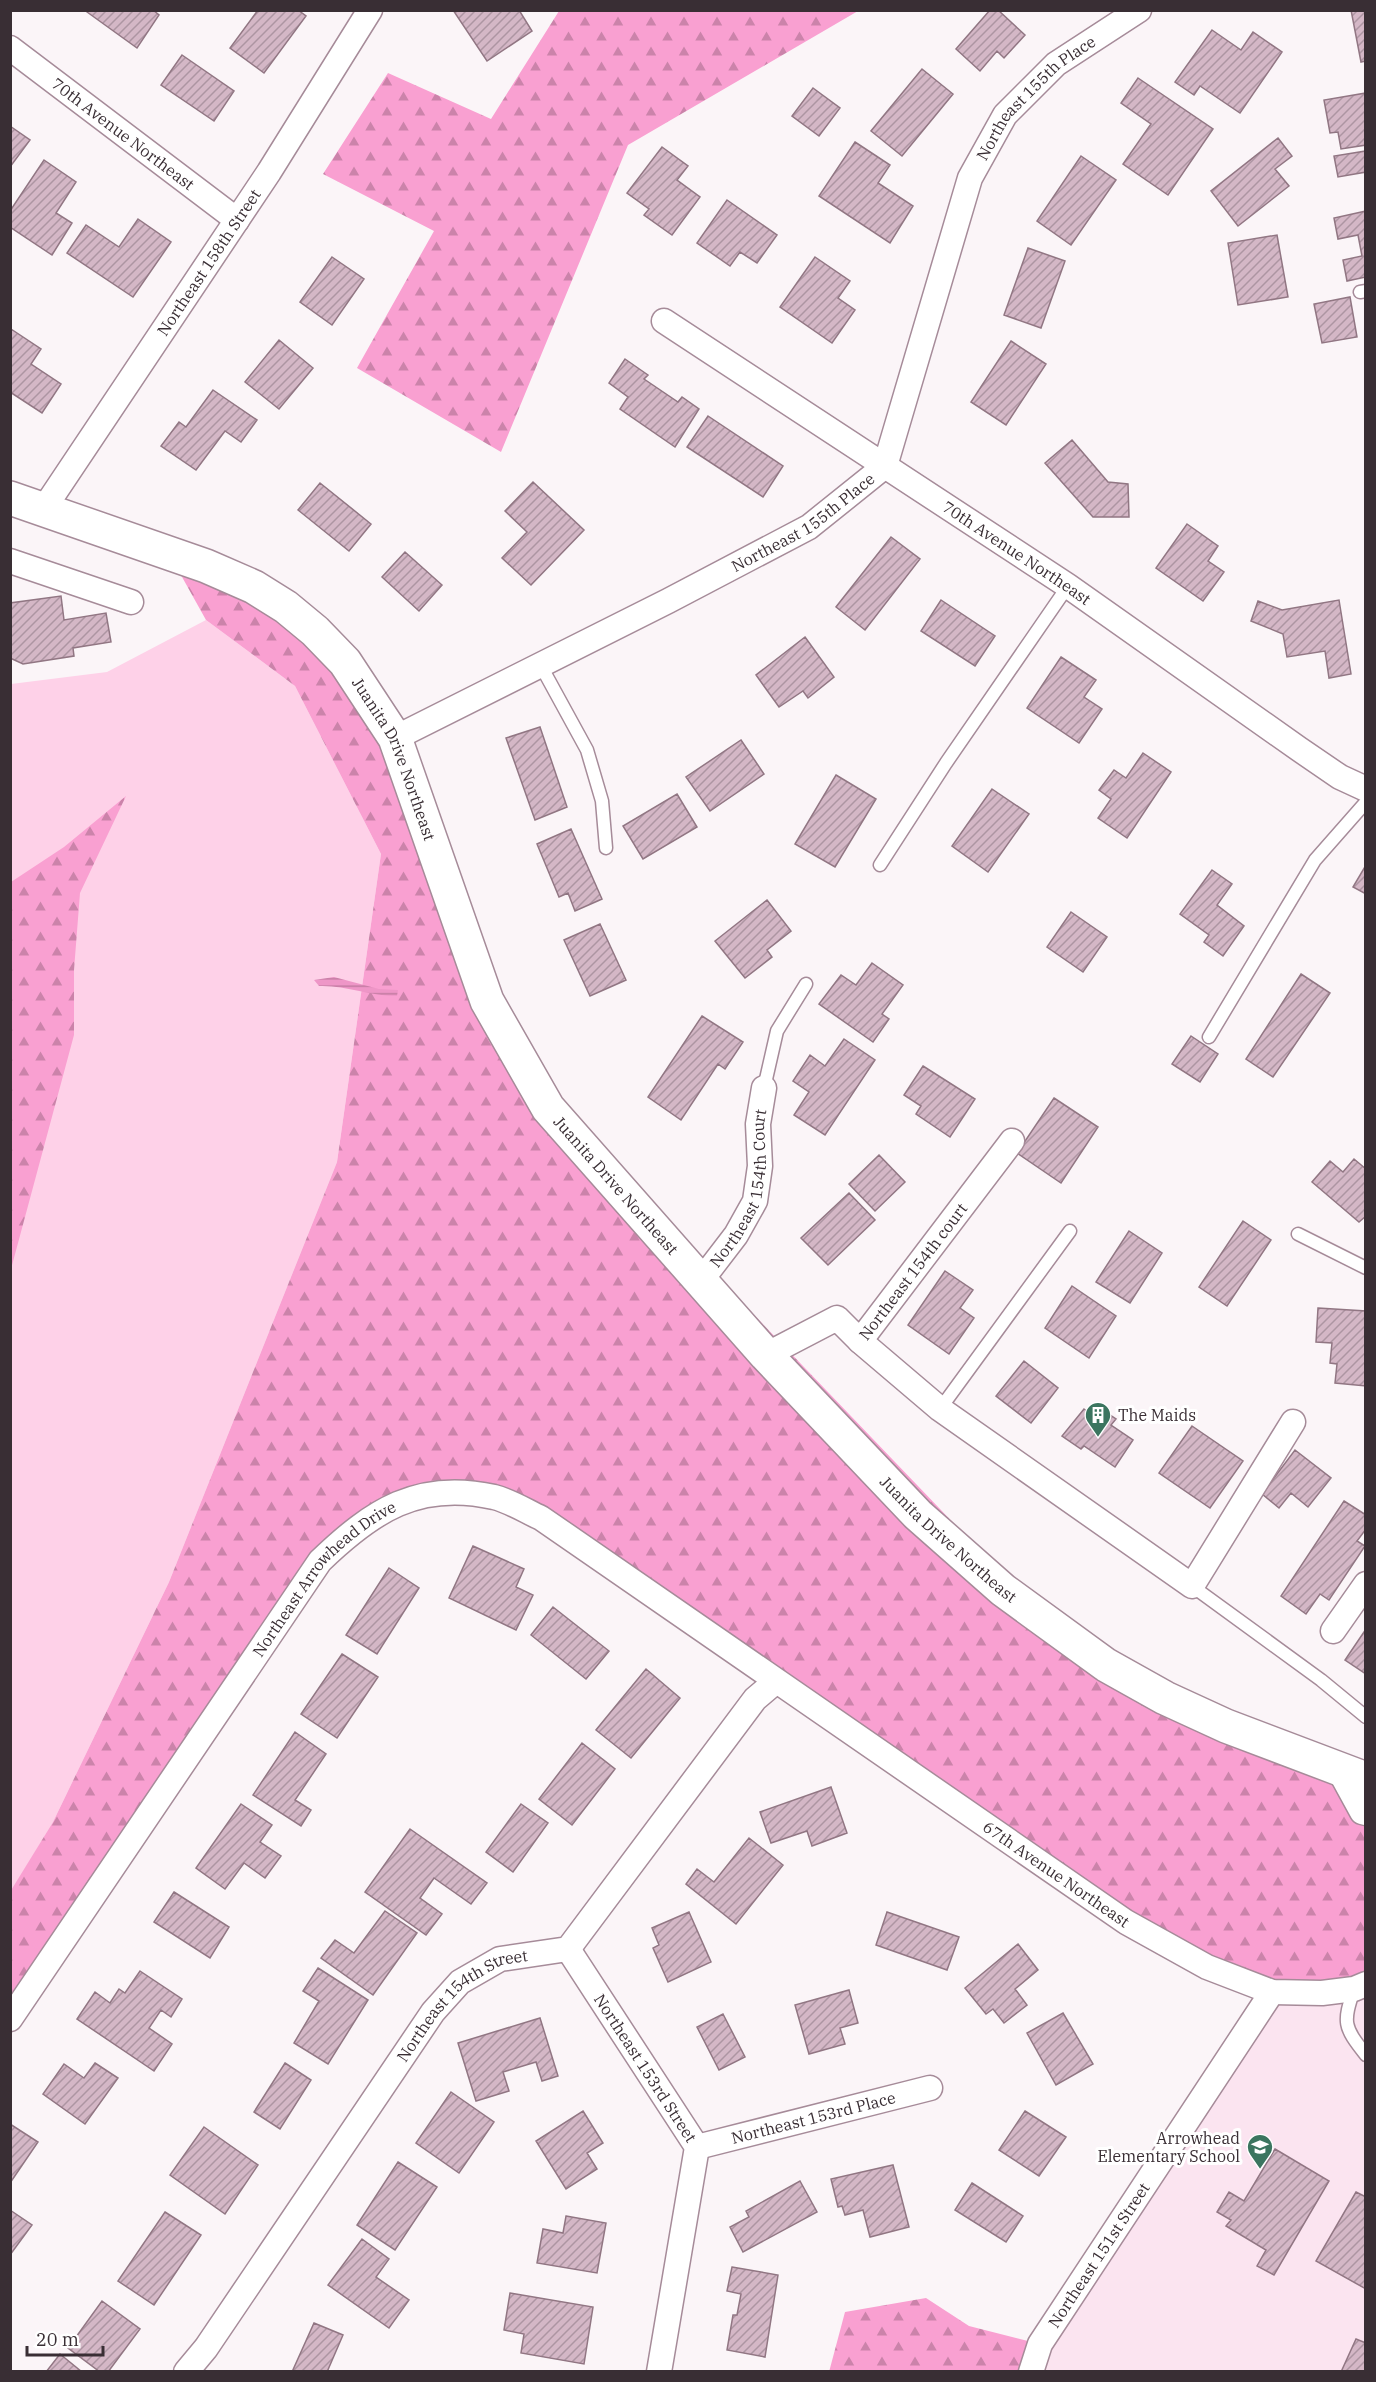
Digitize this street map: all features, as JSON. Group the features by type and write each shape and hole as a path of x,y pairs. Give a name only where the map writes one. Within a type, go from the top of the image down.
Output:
{"main road":[{"name":"Juanita Drive Northeast","path":"10,498 206,566 254,587 286,607 315,631 345,663 395,738 487,1001 548,1108 766,1355 918,1515 1003,1590 1106,1665 1166,1698 1226,1726 1352,1774"}],"street":[{"name":"Northeast 158th Street","path":"43,510 237,220 370,10"},
{"name":"Northeast 155th Place","path":"395,738 541,666 809,527 885,466 970,178 1005,115 1056,64 1139,10"},
{"name":"70th Avenue Northeast","path":"10,48 237,220"},
{"name":"70th Avenue Northeast","path":"664,321 1068,586 1299,749 1340,777 1365,789"},
{"path":"10,561 131,602"},
{"name":"Northeast 154th Court","path":"700,1282 736,1235 755,1201 760,1166 758,1124 764,1088"},
{"name":"Northeast 154th court","path":"766,1355 837,1318 860,1341 1012,1141"},
{"path":"860,1341 940,1409 1192,1586 1293,1422"},
{"name":"Northeast Arrowhead Drive","path":"10,2019 320,1561 354,1528 391,1505 420,1497 458,1491 496,1497 541,1518 775,1682"},
{"path":"1333,1631 1365,1584"},
{"path":"567,1949 755,1699 775,1682"},
{"name":"67th Avenue Northeast","path":"775,1682 1126,1922 1207,1967 1272,1992 1322,1993 1360,1987"},
{"path":"1352,1774 1362,1812 1365,1813"},
{"name":"Northeast 153rd Street","path":"567,1949 697,2146 659,2372"},
{"name":"Northeast 154th Street","path":"186,2372 206,2348 433,2012 460,1982 500,1959 567,1949"},
{"name":"Northeast 151st Street","path":"1031,2372 1040,2344 1272,1992"},
{"name":"Northeast 153rd Place","path":"697,2146 930,2088"}],"lane":[{"path":"880,865 946,763 1068,586"},
{"path":"541,666 587,750 602,801 606,848"},
{"path":"1209,1037 1316,860 1365,802"},
{"path":"764,1088 777,1031 807,984"},
{"path":"940,1409 1070,1231"},
{"path":"1298,1234 1365,1268"},
{"path":"1192,1586 1321,1680 1365,1717"},
{"path":"1360,1987 1345,2017 1352,2038 1365,2055"}],"shaded area":[{"path":"206,620 295,686 381,854 337,1162 169,1582 53,1822 11,1892 11,684 107,672"},
{"path":"334,977 379,989 398,990 397,996 319,986 314,980"},
{"name":"Arrowhead Elementary School","path":"1365,1984 1365,2371 1032,2372 1270,1988"}],"green space":[{"path":"559,11 858,11 628,145 501,452 357,368 434,231 323,174 388,73 491,119"},
{"path":"162,541 342,639 487,1001 555,1100 711,1270 1009,1581 1227,1724 1365,1777 1365,1984 1322,1993 1207,1967 541,1518 458,1491 354,1528 11,2019 10,1892 53,1822 169,1582 337,1162 381,854 295,686 206,620"},
{"path":"126,796 80,893 74,970 74,1035 11,1269 11,882 64,847"},
{"path":"926,2298 969,2326 1040,2344 1031,2371 829,2372 845,2312"}],"building":[{"path":"89,10 153,10 159,15 137,48 87,12"},
{"path":"258,10 298,10 306,16 264,73 230,48"},
{"path":"453,10 519,10 532,31 487,61"},
{"path":"990,10 998,10 1025,35 1004,58 997,51 980,71 956,49"},
{"path":"1351,10 1366,10 1366,61 1361,62"},
{"path":"1212,30 1241,50 1253,32 1282,52 1240,113 1200,86 1194,95 1175,82"},
{"path":"182,55 234,91 214,121 161,85"},
{"path":"922,69 953,94 902,156 871,131"},
{"path":"1138,78 1213,129 1168,195 1123,164 1151,124 1121,103"},
{"path":"813,88 840,108 819,136 792,116"},
{"path":"1366,93 1366,145 1341,149 1338,132 1330,133 1324,100"},
{"path":"10,126 30,140 10,167"},
{"path":"1278,138 1292,156 1275,169 1289,186 1238,226 1211,191"},
{"path":"855,142 890,165 878,183 913,206 890,243 819,196"},
{"path":"662,147 688,166 677,180 700,197 672,235 644,215 649,209 627,193"},
{"path":"1366,151 1366,172 1338,177 1334,156"},
{"path":"1081,156 1116,180 1071,245 1037,221"},
{"path":"44,160 76,182 56,213 72,223 52,255 10,227 10,211"},
{"path":"727,200 777,235 757,263 740,252 730,266 697,243"},
{"path":"1366,211 1366,277 1347,281 1343,260 1362,256 1358,235 1338,239 1334,218"},
{"path":"138,219 171,242 133,297 67,253 86,225 119,247"},
{"path":"1277,235 1288,297 1238,305 1228,243"},
{"path":"1028,248 1065,261 1041,328 1004,315"},
{"path":"332,257 364,279 332,325 300,302"},
{"path":"815,257 850,281 838,298 855,310 832,343 780,307"},
{"path":"1350,297 1357,337 1322,343 1314,304"},
{"path":"11,329 41,349 31,364 61,384 42,413 10,392"},
{"path":"279,340 313,368 279,409 245,382"},
{"path":"1011,341 1046,364 1006,425 971,402"},
{"path":"625,359 648,375 644,379 678,402 682,397 699,409 675,447 620,409 628,397 609,383"},
{"path":"213,390 257,420 241,442 225,431 196,470 161,446 179,422 186,427"},
{"path":"708,416 783,466 763,497 687,447"},
{"path":"1072,440 1108,482 1128,484 1129,517 1093,517 1045,463"},
{"path":"533,482 584,530 531,585 502,558 527,532 505,511"},
{"path":"320,483 371,524 349,551 298,510"},
{"path":"1187,524 1218,546 1208,561 1224,572 1203,601 1156,568"},
{"path":"891,537 920,559 865,630 836,607"},
{"path":"405,552 442,585 419,611 382,577"},
{"path":"61,596 64,620 106,613 111,642 73,648 74,656 23,664 10,658 10,603"},
{"path":"941,600 995,636 975,666 921,631"},
{"path":"1339,600 1351,674 1329,678 1325,651 1287,657 1283,634 1251,621 1258,601 1282,610"},
{"path":"805,637 834,677 808,698 803,691 779,707 756,675"},
{"path":"1061,657 1096,680 1084,697 1102,709 1079,743 1027,708"},
{"path":"540,727 567,807 535,820 506,738"},
{"path":"741,740 764,774 710,811 686,777"},
{"path":"1143,753 1171,772 1127,838 1098,818 1111,799 1099,790 1114,770 1126,778"},
{"path":"836,775 876,799 835,867 795,844"},
{"path":"992,789 1029,814 988,872 952,846"},
{"path":"677,794 697,827 643,859 623,826"},
{"path":"571,829 602,899 575,911 568,893 559,897 537,844"},
{"path":"1366,865 1366,894 1353,887"},
{"path":"1212,870 1232,884 1217,905 1244,926 1223,956 1204,942 1209,935 1180,914"},
{"path":"767,900 791,931 767,950 772,957 745,978 715,941"},
{"path":"1071,912 1107,937 1083,972 1047,947"},
{"path":"600,924 626,980 590,996 564,940"},
{"path":"872,963 903,985 882,1014 889,1019 873,1042 819,1004 841,975 856,985"},
{"path":"1301,974 1330,993 1273,1077 1246,1059"},
{"path":"702,1016 743,1042 725,1069 718,1064 681,1120 648,1097"},
{"path":"1191,1036 1218,1054 1200,1082 1172,1064"},
{"path":"844,1039 875,1060 825,1135 794,1115 809,1092 793,1081 810,1055 825,1066"},
{"path":"923,1066 975,1099 950,1137 916,1114 921,1106 904,1095"},
{"path":"1054,1098 1098,1127 1061,1183 1017,1153"},
{"path":"879,1155 905,1182 875,1211 849,1184"},
{"path":"1354,1159 1366,1169 1366,1216 1359,1222 1312,1182 1330,1161 1343,1172"},
{"path":"849,1193 875,1220 828,1265 801,1238"},
{"path":"1243,1221 1271,1240 1227,1306 1199,1287"},
{"path":"1129,1231 1162,1253 1130,1303 1096,1282"},
{"path":"945,1271 973,1290 960,1308 974,1318 949,1354 908,1325"},
{"path":"1072,1286 1116,1316 1089,1358 1045,1328"},
{"path":"1318,1308 1366,1311 1366,1386 1335,1383 1337,1364 1330,1363 1332,1343 1316,1342"},
{"path":"1024,1361 1058,1388 1031,1423 996,1396"},
{"name":"The Maids","path":"1084,1409 1098,1419 1104,1411 1116,1419 1111,1425 1133,1440 1115,1467 1084,1446 1081,1449 1062,1436"},
{"path":"1192,1426 1243,1461 1210,1508 1159,1473"},
{"path":"1295,1450 1331,1478 1308,1507 1291,1493 1279,1508 1262,1494"},
{"path":"1344,1501 1366,1515 1366,1529 1357,1541 1365,1546 1329,1600 1320,1594 1306,1614 1281,1596"},
{"path":"473,1546 524,1569 516,1587 533,1595 516,1630 449,1598"},
{"path":"389,1568 419,1588 377,1654 346,1635"},
{"path":"553,1607 609,1651 586,1679 531,1635"},
{"path":"1366,1629 1366,1674 1345,1660"},
{"path":"342,1654 378,1677 337,1738 301,1714"},
{"path":"646,1669 680,1698 631,1758 596,1730"},
{"path":"295,1732 326,1754 295,1800 311,1810 301,1826 253,1795"},
{"path":"582,1743 615,1769 572,1825 539,1799"},
{"path":"831,1787 847,1833 812,1846 807,1831 771,1843 760,1812"},
{"path":"241,1804 272,1825 260,1842 281,1856 265,1878 244,1863 225,1889 196,1868"},
{"path":"521,1804 548,1823 513,1872 486,1852"},
{"path":"410,1829 487,1883 471,1904 434,1878 420,1898 442,1914 426,1935 365,1892"},
{"path":"749,1838 783,1865 736,1924 686,1884 697,1869 714,1882"},
{"path":"174,1892 229,1927 210,1958 154,1922"},
{"path":"385,1911 417,1933 373,1995 321,1958 335,1940 354,1953"},
{"path":"689,1912 711,1962 668,1982 653,1948 659,1945 652,1928"},
{"path":"887,1912 959,1937 947,1970 876,1945"},
{"path":"1018,1944 1038,1970 1015,1989 1027,2005 1004,2023 993,2009 986,2014 965,1988"},
{"path":"318,1968 368,2000 328,2064 294,2043 319,2001 303,1991"},
{"path":"140,1971 182,1999 171,2017 161,2010 149,2028 172,2044 154,2071 77,2019 95,1992 110,2003 119,1989 125,1993"},
{"path":"849,1990 858,2023 840,2028 845,2044 809,2054 795,2005"},
{"path":"1063,2013 1093,2064 1056,2085 1027,2033"},
{"path":"723,2014 745,2057 719,2070 697,2027"},
{"path":"540,2018 558,2076 542,2081 536,2062 503,2072 509,2091 476,2101 458,2043"},
{"path":"95,2063 118,2078 85,2124 43,2094 64,2064 84,2078"},
{"path":"285,2063 311,2080 280,2129 254,2112"},
{"path":"451,2092 494,2122 459,2173 416,2143"},
{"path":"583,2111 603,2143 587,2153 597,2169 566,2189 536,2141"},
{"path":"1025,2111 1066,2137 1039,2176 999,2150"},
{"path":"10,2124 38,2142 10,2183"},
{"path":"204,2127 258,2165 225,2214 170,2175"},
{"path":"1275,2149 1329,2181 1274,2275 1257,2266 1266,2250 1226,2226 1231,2220 1217,2212 1229,2192 1244,2201"},
{"path":"398,2162 437,2187 395,2250 357,2225"},
{"path":"893,2165 909,2227 870,2237 863,2210 845,2215 842,2206 838,2207 831,2179"},
{"path":"800,2181 817,2212 743,2252 730,2227 749,2217 746,2211"},
{"path":"972,2183 1023,2216 1006,2242 955,2210"},
{"path":"1356,2192 1366,2197 1366,2289 1316,2261"},
{"path":"10,2210 32,2225 10,2255"},
{"path":"165,2212 201,2235 154,2305 118,2281"},
{"path":"566,2216 606,2223 597,2273 537,2263 543,2229 563,2233"},
{"path":"362,2239 389,2259 376,2277 409,2300 389,2328 328,2285"},
{"path":"732,2267 778,2275 765,2357 727,2350 733,2315 737,2315 741,2294 727,2291"},
{"path":"510,2293 593,2307 584,2364 521,2353 524,2334 504,2330"},
{"path":"102,2301 140,2329 108,2372 100,2372 68,2348"},
{"path":"314,2323 343,2335 327,2372 292,2372"},
{"path":"1356,2339 1366,2343 1366,2372 1341,2372"},
{"path":"60,2354 82,2372 46,2372"}],"place":[{"name":"The Maids","path":"1098,1438"},
{"name":"Arrowhead Elementary School","path":"1260,2170"}]}
